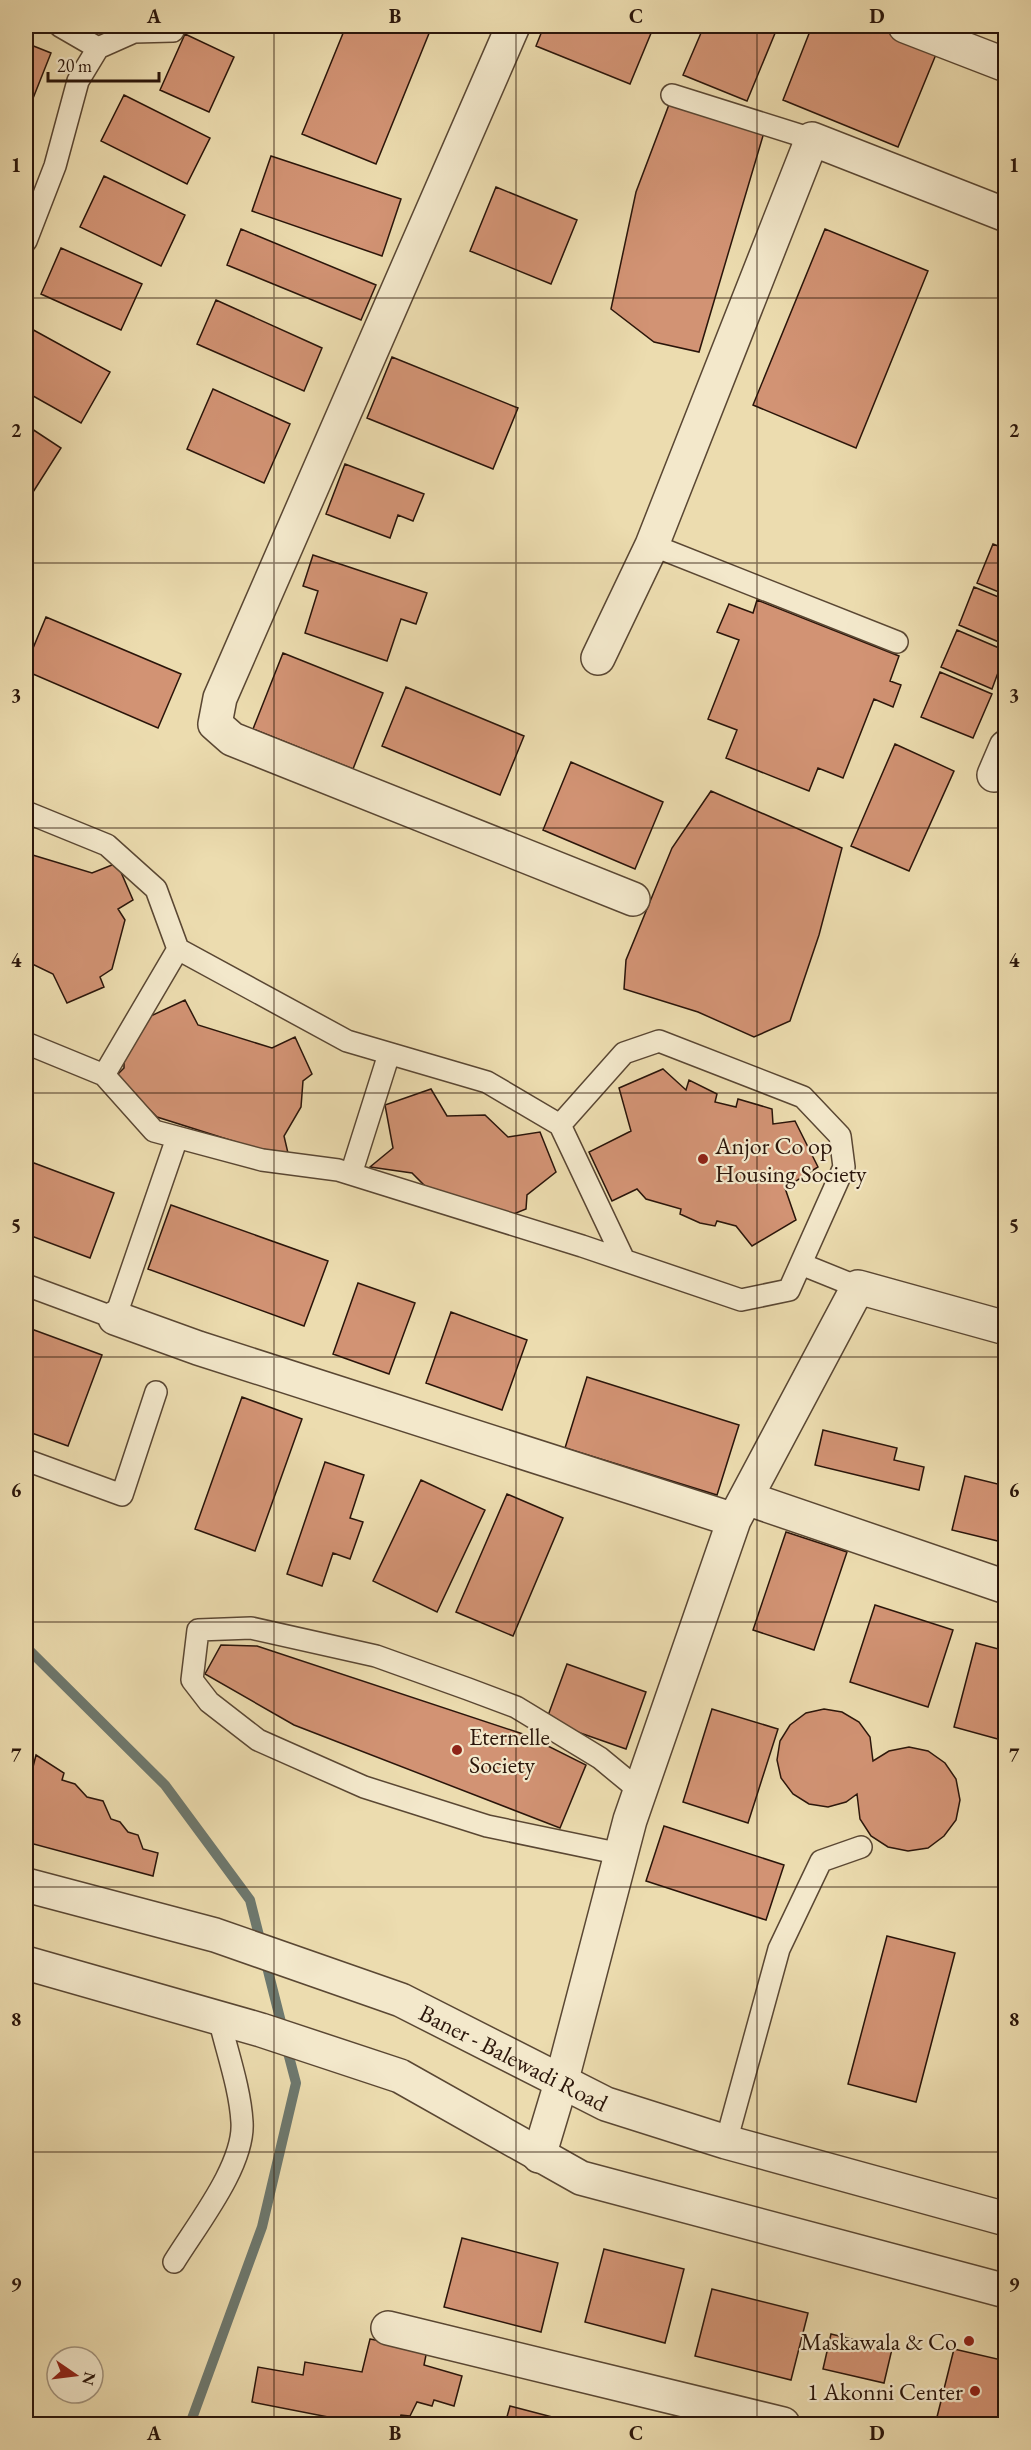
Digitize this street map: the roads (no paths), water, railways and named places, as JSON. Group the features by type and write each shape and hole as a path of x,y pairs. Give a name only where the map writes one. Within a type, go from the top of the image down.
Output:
{"street":[{"path":"513,26 220,698 215,724 232,739 633,899"},
{"path":"905,26 1005,65"},
{"path":"598,658 652,545 812,139 1005,215"},
{"path":"539,2156 640,1791 740,1509 858,1287 1005,1328"},
{"path":"115,1318 209,1352 1005,1587"},
{"name":"Baner - Balewadi Road","path":"26,1885 232,1940 401,2000 606,2104 726,2142 1005,2219"},
{"path":"26,1963 261,2030 400,2076 581,2178 1005,2291"},
{"path":"387,2328 783,2424"}],"lane":[{"path":"60,26 98,48"},
{"path":"26,241 55,166 78,81 98,48 134,32 172,31"},
{"path":"672,95 812,139"},
{"path":"652,545 897,642"},
{"path":"26,812 107,845 156,889 178,949 347,1041 487,1082 560,1125 624,1260"},
{"path":"104,1075 178,949"},
{"path":"26,1043 104,1075 154,1131 262,1160 351,1174 624,1260 741,1300 789,1290 844,1167 840,1136 803,1097 659,1041 624,1053 560,1125"},
{"path":"351,1174 389,1054"},
{"path":"26,1285 115,1318 177,1138"},
{"path":"801,1264 858,1287"},
{"path":"26,1460 122,1495 156,1392"},
{"path":"621,1854 487,1826 364,1787 258,1740 209,1702 192,1680 198,1630 251,1628 376,1656 468,1689 516,1707 600,1758 640,1791"},
{"path":"726,2142 779,1949 821,1861 861,1847"},
{"path":"174,2262 225,2178 239,2149 242,2123 219,2018"}],"waterway":[{"path":"26,1647 165,1785 250,1900 283,2030"},
{"path":"190,2424 262,2227 296,2083 286,2045"}],"place":[{"name":"Anjor Co op Housing Society","path":"703,1159"},
{"name":"Eternelle Society","path":"457,1750"},
{"name":"Maskawala & Co","path":"969,2341"},
{"name":"1 Akonni Center","path":"975,2391"}]}
